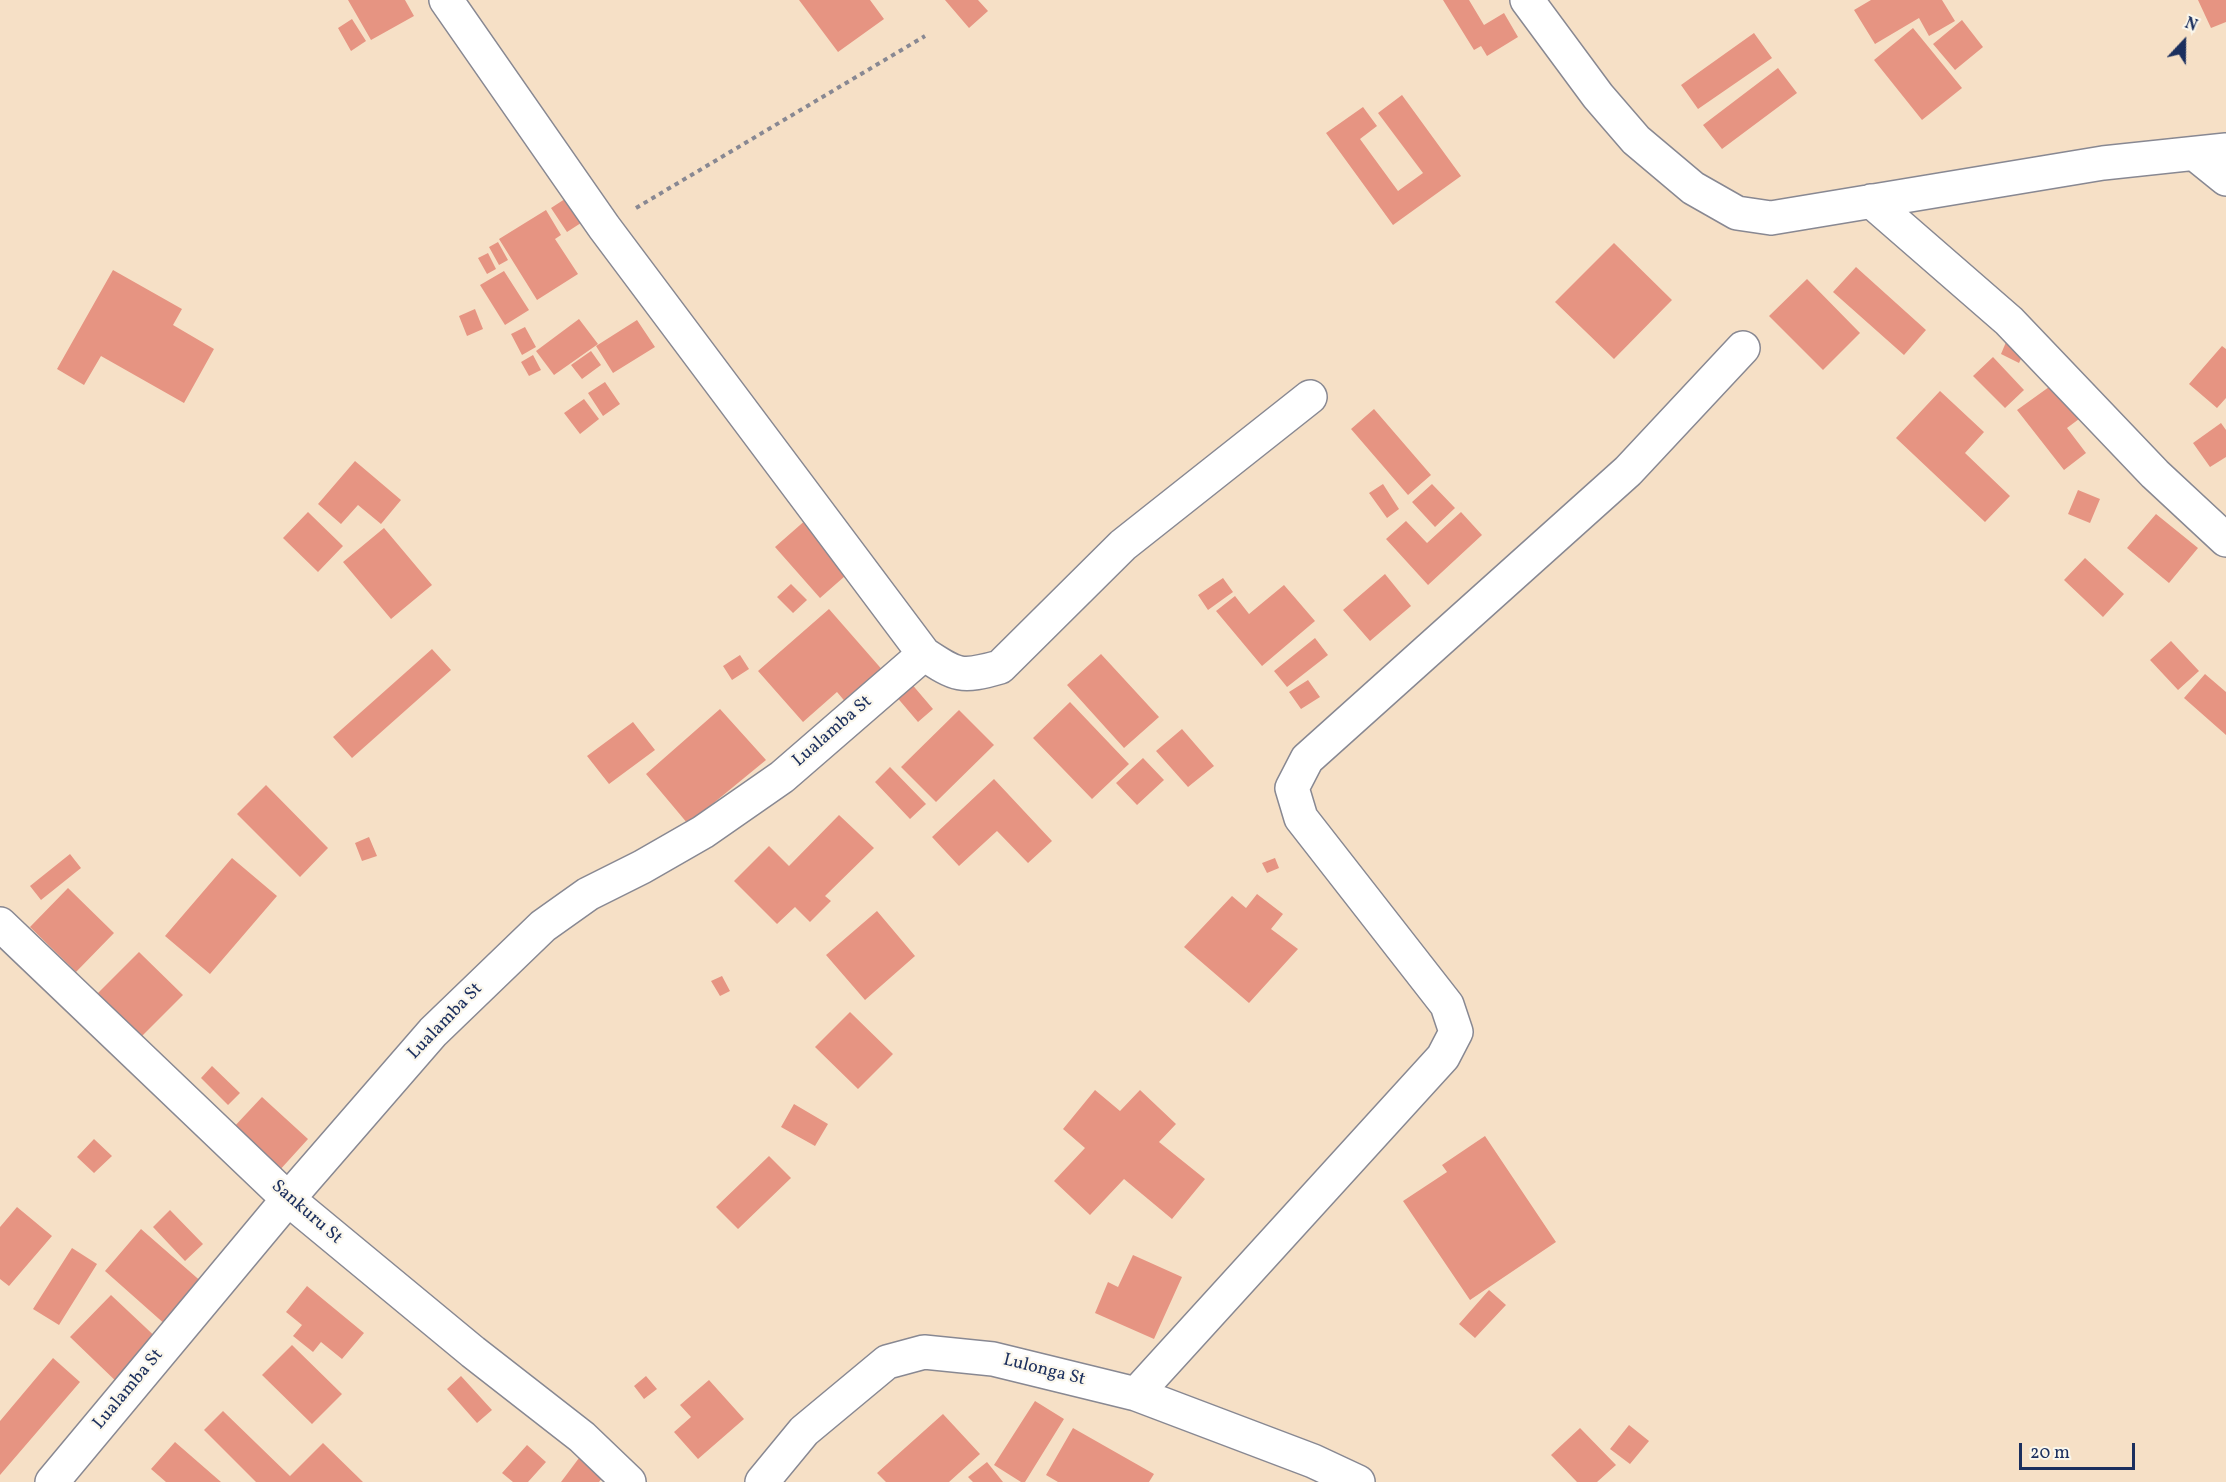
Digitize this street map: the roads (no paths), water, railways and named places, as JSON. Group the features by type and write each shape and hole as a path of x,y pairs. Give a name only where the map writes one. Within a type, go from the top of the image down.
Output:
{"street":[{"path":"447,0 604,227 924,654 951,672 972,675 1000,667 1123,545 1310,397"},
{"path":"1527,0 1598,96 1636,140 1693,188 1737,213 1771,218 2103,163 2211,152 2226,179"},
{"path":"1871,201 2008,321 2155,474 2226,540"},
{"path":"1136,1394 1443,1057 1456,1032 1447,1005 1301,818 1292,788 1307,759 1628,471 1743,348"},
{"name":"Lualamba St","path":"52,1482 288,1199 433,1032 543,926 588,894 642,867 703,832 782,777 924,654"},
{"name":"Sankuru St","path":"0,924 288,1199 473,1352 582,1437 629,1482"},
{"name":"Lulonga St","path":"762,1482 804,1431 887,1362 924,1352 993,1359 1136,1394 1313,1461 1358,1482"}]}
